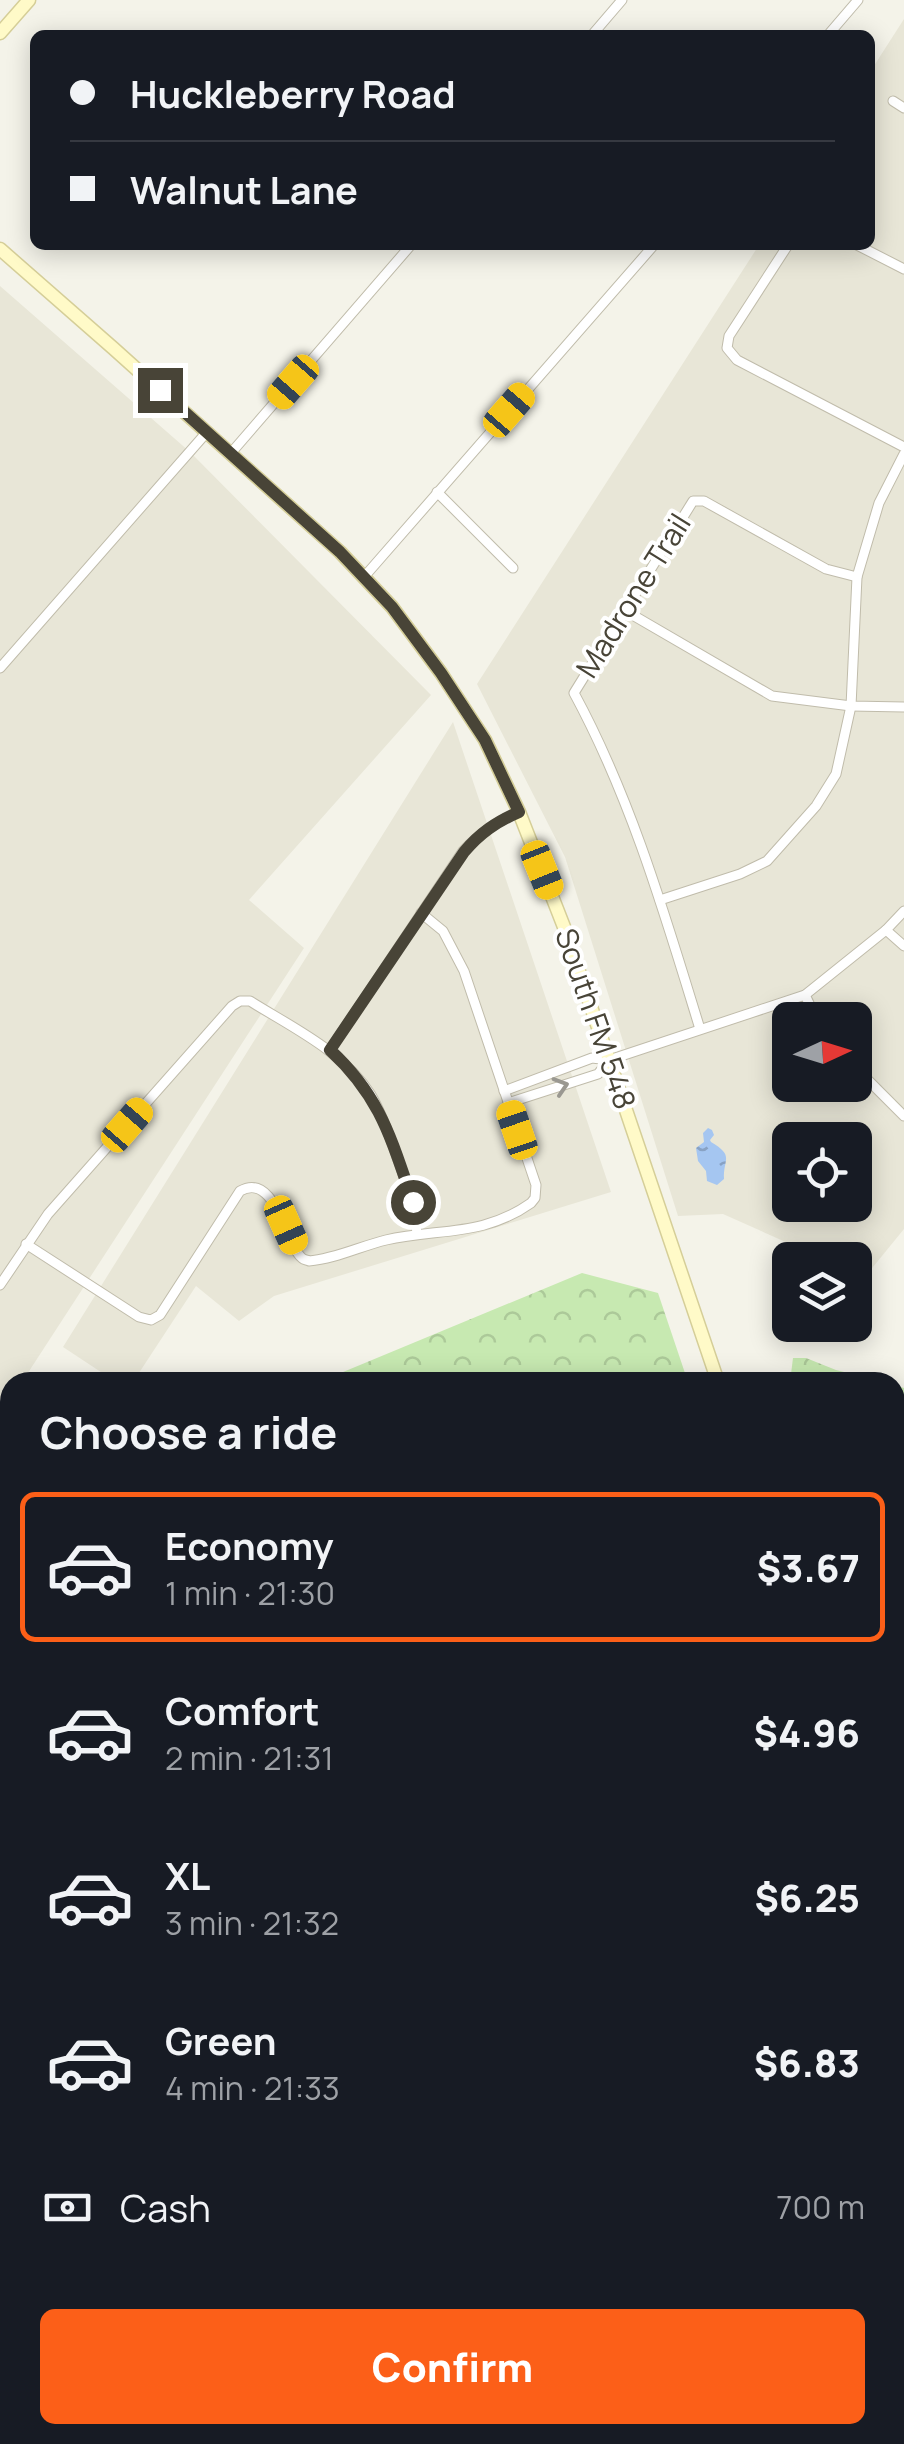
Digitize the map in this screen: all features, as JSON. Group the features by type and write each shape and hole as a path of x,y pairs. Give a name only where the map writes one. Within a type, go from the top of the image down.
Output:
{"main road":[{"path":"0,33 29,0"},
{"name":"South FM 548","path":"0,249 364,577 392,607 441,673 485,740 519,812 564,926 715,1372"}],"street":[{"path":"596,30 622,0"},
{"path":"832,30 858,0"},
{"path":"892,100 904,108"},
{"path":"231,454 407,250"},
{"path":"364,577 650,250"},
{"path":"660,900 767,861 816,806 836,774 851,706 856,577 879,504 904,450 737,360 726,348 729,336 785,250"},
{"path":"867,250 904,269"},
{"path":"0,668 207,432"},
{"path":"437,492 513,568"},
{"name":"Madrone Trail","path":"700,1029 660,900 600,741 574,693 692,500 704,501 826,569 856,577"},
{"path":"624,610 772,696 851,706 904,707"},
{"path":"330,1050 464,852 495,823 519,812"},
{"path":"504,1091 592,1058 608,1060 805,995 886,930 904,910"},
{"path":"26,1244 139,1317 151,1320 160,1315 240,1191 250,1186 262,1190 277,1210 304,1260 318,1260 417,1234 456,1232 492,1223 524,1208 535,1198 536,1186 458,956 443,931 421,913"},
{"path":"886,930 904,946"},
{"path":"805,995 808,1002"},
{"path":"0,1284 48,1214 240,1001 250,1002 330,1050 358,1078 378,1108 413,1202 417,1234"},
{"path":"508,1103 598,1074 608,1060"},
{"path":"872,1084 904,1116"}],"shaded area":[{"path":"904,19 904,1229 872,1268 872,1242 786,1242 723,1214 678,1216 565,857 477,684 756,250 875,250 875,64"},
{"path":"0,286 190,452 431,695 249,900 304,948 28,1372 0,1372"},
{"path":"453,722 611,1192 274,1296 239,1321 196,1286 140,1372 101,1372 63,1347"}],"green space":[{"path":"582,1273 658,1293 685,1372 343,1372"},
{"path":"793,1358 806,1358 844,1372 791,1372"}],"water":[{"path":"708,1128 714,1135 711,1142 726,1158 724,1179 717,1185 707,1181 706,1171 698,1161 696,1148 704,1142 703,1133"}],"route":[{"path":"160,390 340,552 392,607 485,740 519,812 495,823 464,852 330,1050 358,1078 378,1108 413,1202"}]}
